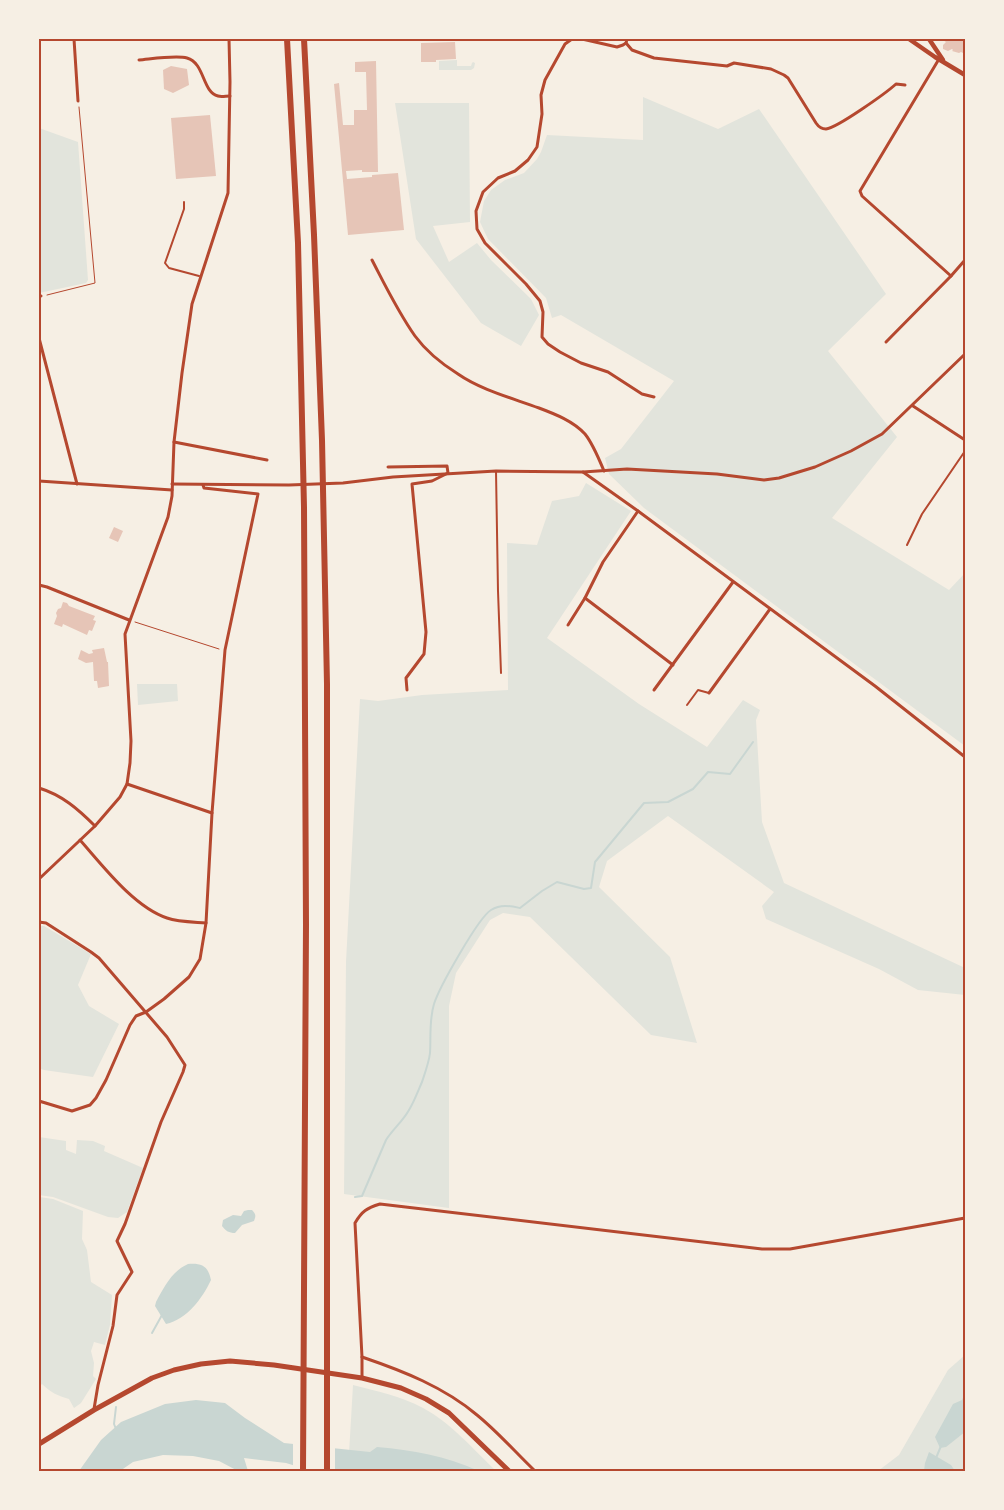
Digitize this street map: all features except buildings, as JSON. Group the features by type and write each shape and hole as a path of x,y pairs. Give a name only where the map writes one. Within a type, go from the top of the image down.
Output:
{"highway":[{"path":"287,39 298,243 304,507 306,924 304,1471"},
{"path":"304,39 322,440 327,684 327,1471"}],"main road":[{"path":"39,1444 94,1410 152,1378 174,1370 230,1360 362,1378 401,1388 449,1413 509,1471"}],"street":[{"path":"74,39 78,101"},
{"path":"39,879 95,826 120,797 127,784 131,741 124,634 168,517 172,496 174,442 192,304 228,193 229,39"},
{"path":"572,39 565,44 545,80 537,147 528,160 515,171 498,178 483,192 476,211 477,229 485,243 526,284 540,301 543,312 542,337 548,344 581,363 608,372 642,394 654,397"},
{"path":"582,39 618,47 623,46 626,41 632,50 654,58 727,66 734,63 778,71 788,78 819,127 827,129 877,100 896,84 905,85"},
{"path":"910,39 965,75"},
{"path":"929,39 941,60"},
{"path":"139,60 188,58 196,64 211,92 218,96 230,96"},
{"path":"941,60 860,191 862,196 951,276"},
{"path":"372,260 416,337 432,354 458,374 475,384 558,415 572,424 585,434 604,471"},
{"path":"886,342 965,260"},
{"path":"39,338 77,484"},
{"path":"172,484 289,486 448,473 496,471 583,472 627,469 717,474 764,480 779,478 815,467 851,451 882,434 965,354"},
{"path":"913,406 965,440"},
{"path":"174,442 267,460"},
{"path":"388,467 448,466 448,473"},
{"path":"583,472 876,686 965,757"},
{"path":"407,690 406,678 424,654 426,632 412,484 432,481 448,473"},
{"path":"39,481 172,490"},
{"path":"39,1101 72,1111 90,1105 106,1080 130,1025 136,1016 146,1012 164,999 189,977 200,959 206,923 212,813 225,650 258,494 204,488 203,485"},
{"path":"568,625 585,598 603,562 638,511"},
{"path":"654,690 733,582"},
{"path":"39,586 47,586 129,620"},
{"path":"585,598 672,665"},
{"path":"709,692 770,609"},
{"path":"127,784 212,813"},
{"path":"39,788 52,792 77,808 95,826"},
{"path":"80,840 116,880 145,908 168,919 206,923"},
{"path":"39,922 46,923 99,958 167,1036 186,1065 161,1122 129,1215 117,1241 132,1272 117,1294 113,1326 98,1385 94,1410"},
{"path":"362,1378 356,1223 361,1213 368,1208 380,1204 762,1249 790,1248 965,1218"},
{"path":"362,1357 401,1370 428,1382 449,1395 477,1415 535,1471"}],"lane":[{"path":"184,202 184,208 165,263 169,268 201,277"},
{"path":"906,545 922,514 965,451"},
{"path":"496,471 501,673"},
{"path":"687,705 698,690 709,692"}],"path":[{"path":"40,297 95,283 78,101"},
{"path":"129,620 225,650"}],"shaded area":[{"path":"457,60 457,66 471,66 473,62 475,63 474,68 471,70 439,70 439,61"},
{"path":"643,97 718,129 759,109 886,294 828,351 897,437 832,518 949,590 965,573 965,746 644,508 609,474 605,458 621,449 674,381 561,315 552,318 546,298 488,239 480,222 484,201 491,190 505,180 524,173 537,159 547,135 643,140"},
{"path":"395,103 469,103 470,222 433,226 449,262 477,243 491,260 531,299 539,315 521,346 481,323 416,239"},
{"path":"39,128 78,142 88,280 86,283 39,293"},
{"path":"586,483 631,511 547,638 639,704 707,747 743,700 760,710 756,720 762,822 784,883 965,968 965,995 918,990 879,969 766,919 762,906 774,892 668,816 607,861 599,887 670,957 697,1043 651,1035 530,917 503,913 490,920 456,973 449,1006 449,1208 344,1194 346,962 360,699 378,701 422,695 508,690 507,543 537,545 552,501 579,496"},
{"path":"137,684 177,684 178,701 138,705"},
{"path":"39,926 44,926 91,954 78,985 89,1006 119,1024 93,1077 39,1068"},
{"path":"39,1137 66,1141 66,1150 76,1154 77,1140 93,1141 105,1146 104,1151 143,1168 127,1212 118,1218 108,1217 53,1197 39,1195"},
{"path":"39,1197 53,1199 83,1211 82,1239 87,1250 91,1282 112,1295 110,1325 105,1345 94,1342 91,1351 94,1363 93,1376 96,1379 81,1403 74,1408 69,1399 61,1397 42,1384 39,1387"},
{"path":"252,1210 254,1213 254,1221 242,1225 235,1233 231,1233 222,1226 223,1220 233,1215 241,1216 244,1211"},
{"path":"188,1264 204,1266 211,1280 203,1294 187,1313 181,1318 166,1324 155,1306 156,1302 173,1275"},
{"path":"965,1355 965,1393 945,1447 965,1432 965,1471 878,1471 899,1455 948,1370"},
{"path":"353,1385 406,1400 433,1414 461,1437 496,1471 348,1471"},
{"path":"965,1393 965,1432 946,1447 940,1448 935,1437 953,1404 962,1400"},
{"path":"196,1400 225,1403 284,1443 370,1452 377,1447 403,1450 429,1454 479,1471 312,1471 286,1463 244,1458 248,1471 238,1471 219,1461 193,1456 163,1455 133,1462 120,1471 79,1471 101,1440 121,1422 165,1404"},
{"path":"929,1452 951,1465 955,1471 924,1471"}],"pier":[{"path":"293,1441 335,1446 335,1471 303,1471 293,1468"}],"waterway":[{"path":"355,1197 362,1196 386,1140 407,1114 414,1100 427,1068 434,1004 460,954 485,916 491,910 502,906 520,908 557,882 584,889 591,888 595,862 644,803 668,802 693,789 708,772 730,774 753,742"},
{"path":"152,1333 162,1315"},
{"path":"116,1407 114,1424 116,1429"},
{"path":"936,1458 941,1446"}]}
